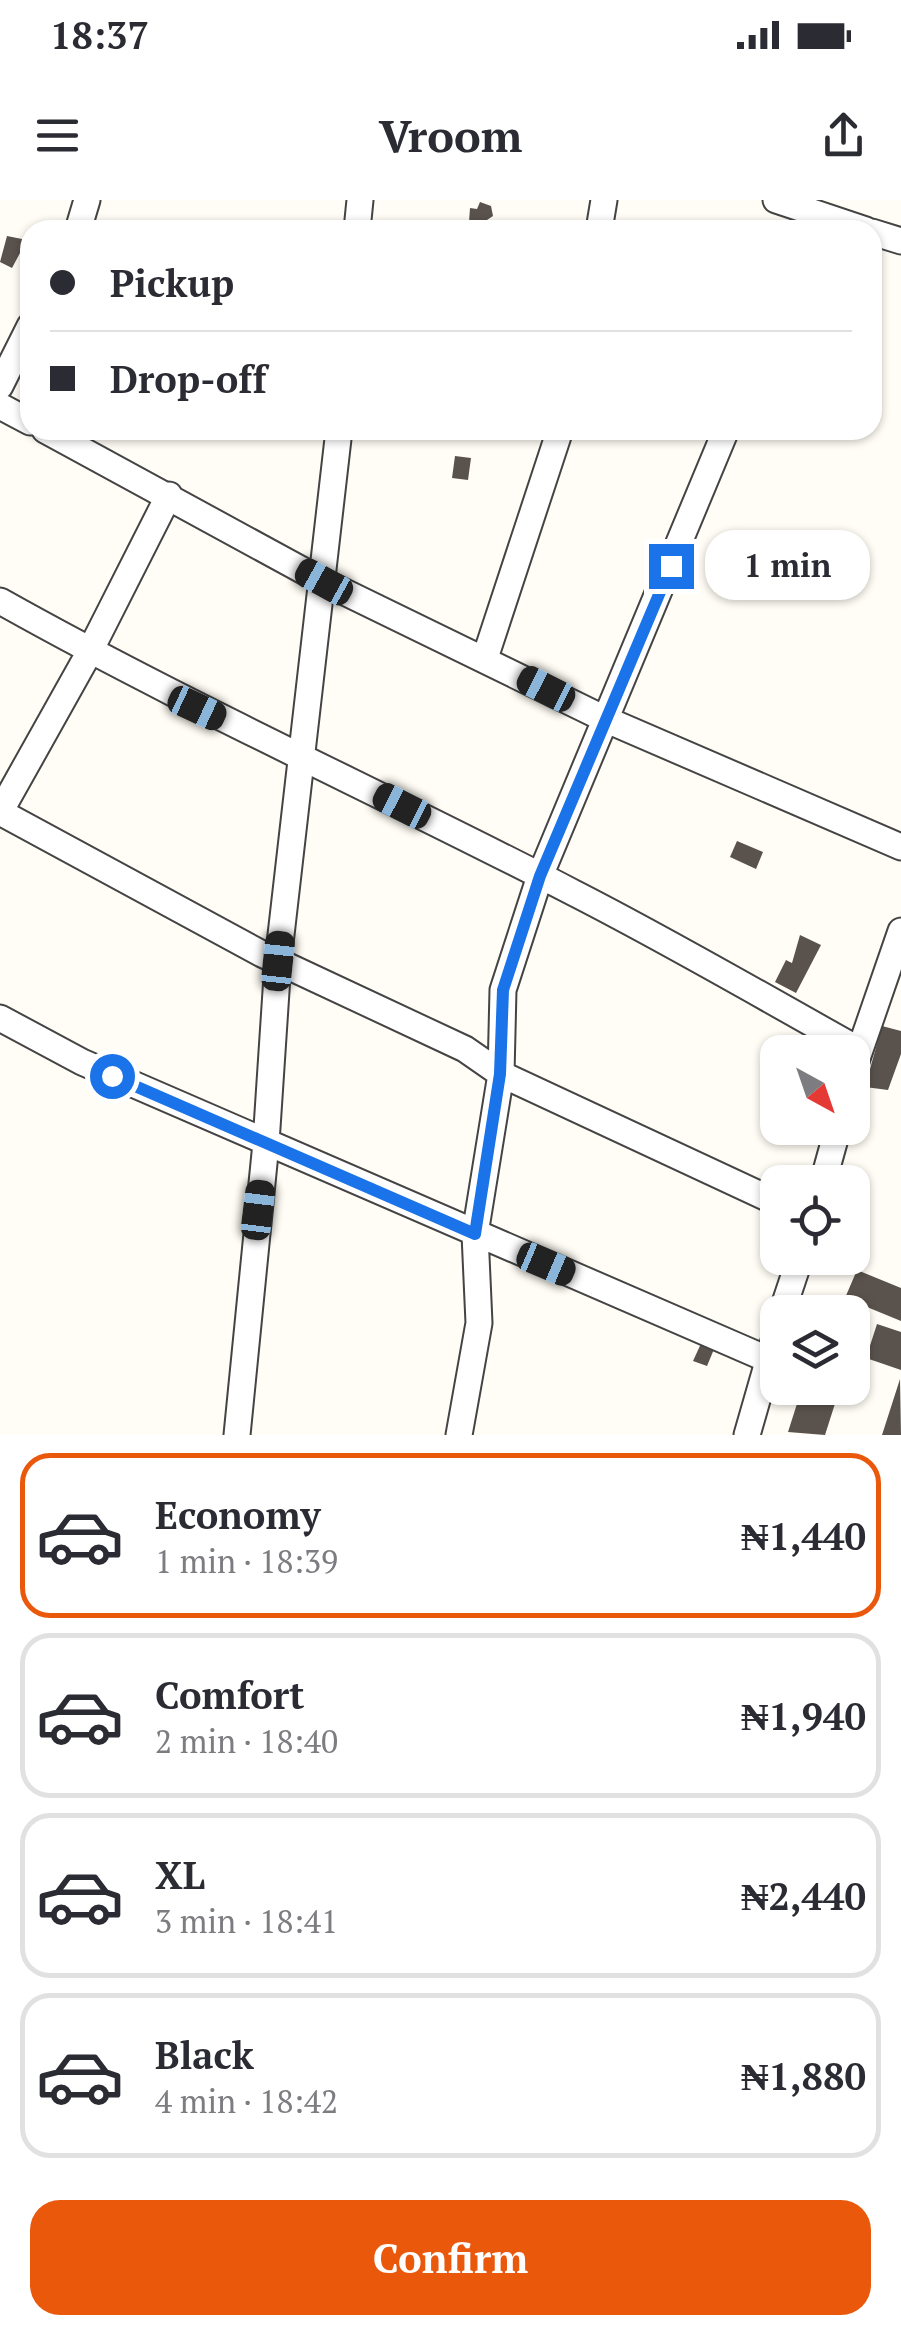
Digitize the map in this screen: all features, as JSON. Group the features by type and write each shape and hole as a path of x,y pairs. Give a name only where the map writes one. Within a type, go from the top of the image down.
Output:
{"street":[{"path":"776,200 831,220"},
{"path":"0,386 20,346"},
{"path":"64,440 324,582 607,720 901,846"},
{"path":"237,1435 266,1142 278,961 338,440"},
{"path":"485,658 557,440"},
{"path":"459,1435 479,1323 475,1234 500,1074 503,990 540,876 722,440"},
{"path":"169,495 89,653 0,812 278,961 466,1049 500,1074 760,1195"},
{"path":"0,601 89,653 540,876 812,1035"},
{"path":"865,1035 901,931"},
{"path":"0,1018 82,1062 760,1355"},
{"path":"748,1435 760,1386"}],"building":[{"path":"480,202 491,206 493,216 469,220 470,208 477,209"},
{"path":"7,236 20,239 20,253 12,268 0,262"},
{"path":"455,456 471,458 468,480 452,478"},
{"path":"737,841 763,852 756,869 730,857"},
{"path":"800,935 821,945 796,993 775,982 786,960 792,963"},
{"path":"882,1026 901,1031 901,1054 888,1090 870,1088 870,1069"},
{"path":"855,1275 869,1275 901,1288 901,1321 870,1308 870,1295 846,1295"},
{"path":"877,1324 901,1332 901,1370 870,1359"},
{"path":"704,1337 717,1342 707,1366 693,1361"},
{"path":"900,1379 901,1435 882,1435"},
{"path":"797,1405 835,1405 825,1435 788,1432"}],"route":[{"path":"112,1076 475,1234 500,1074 503,990 540,876 671,566"}]}
